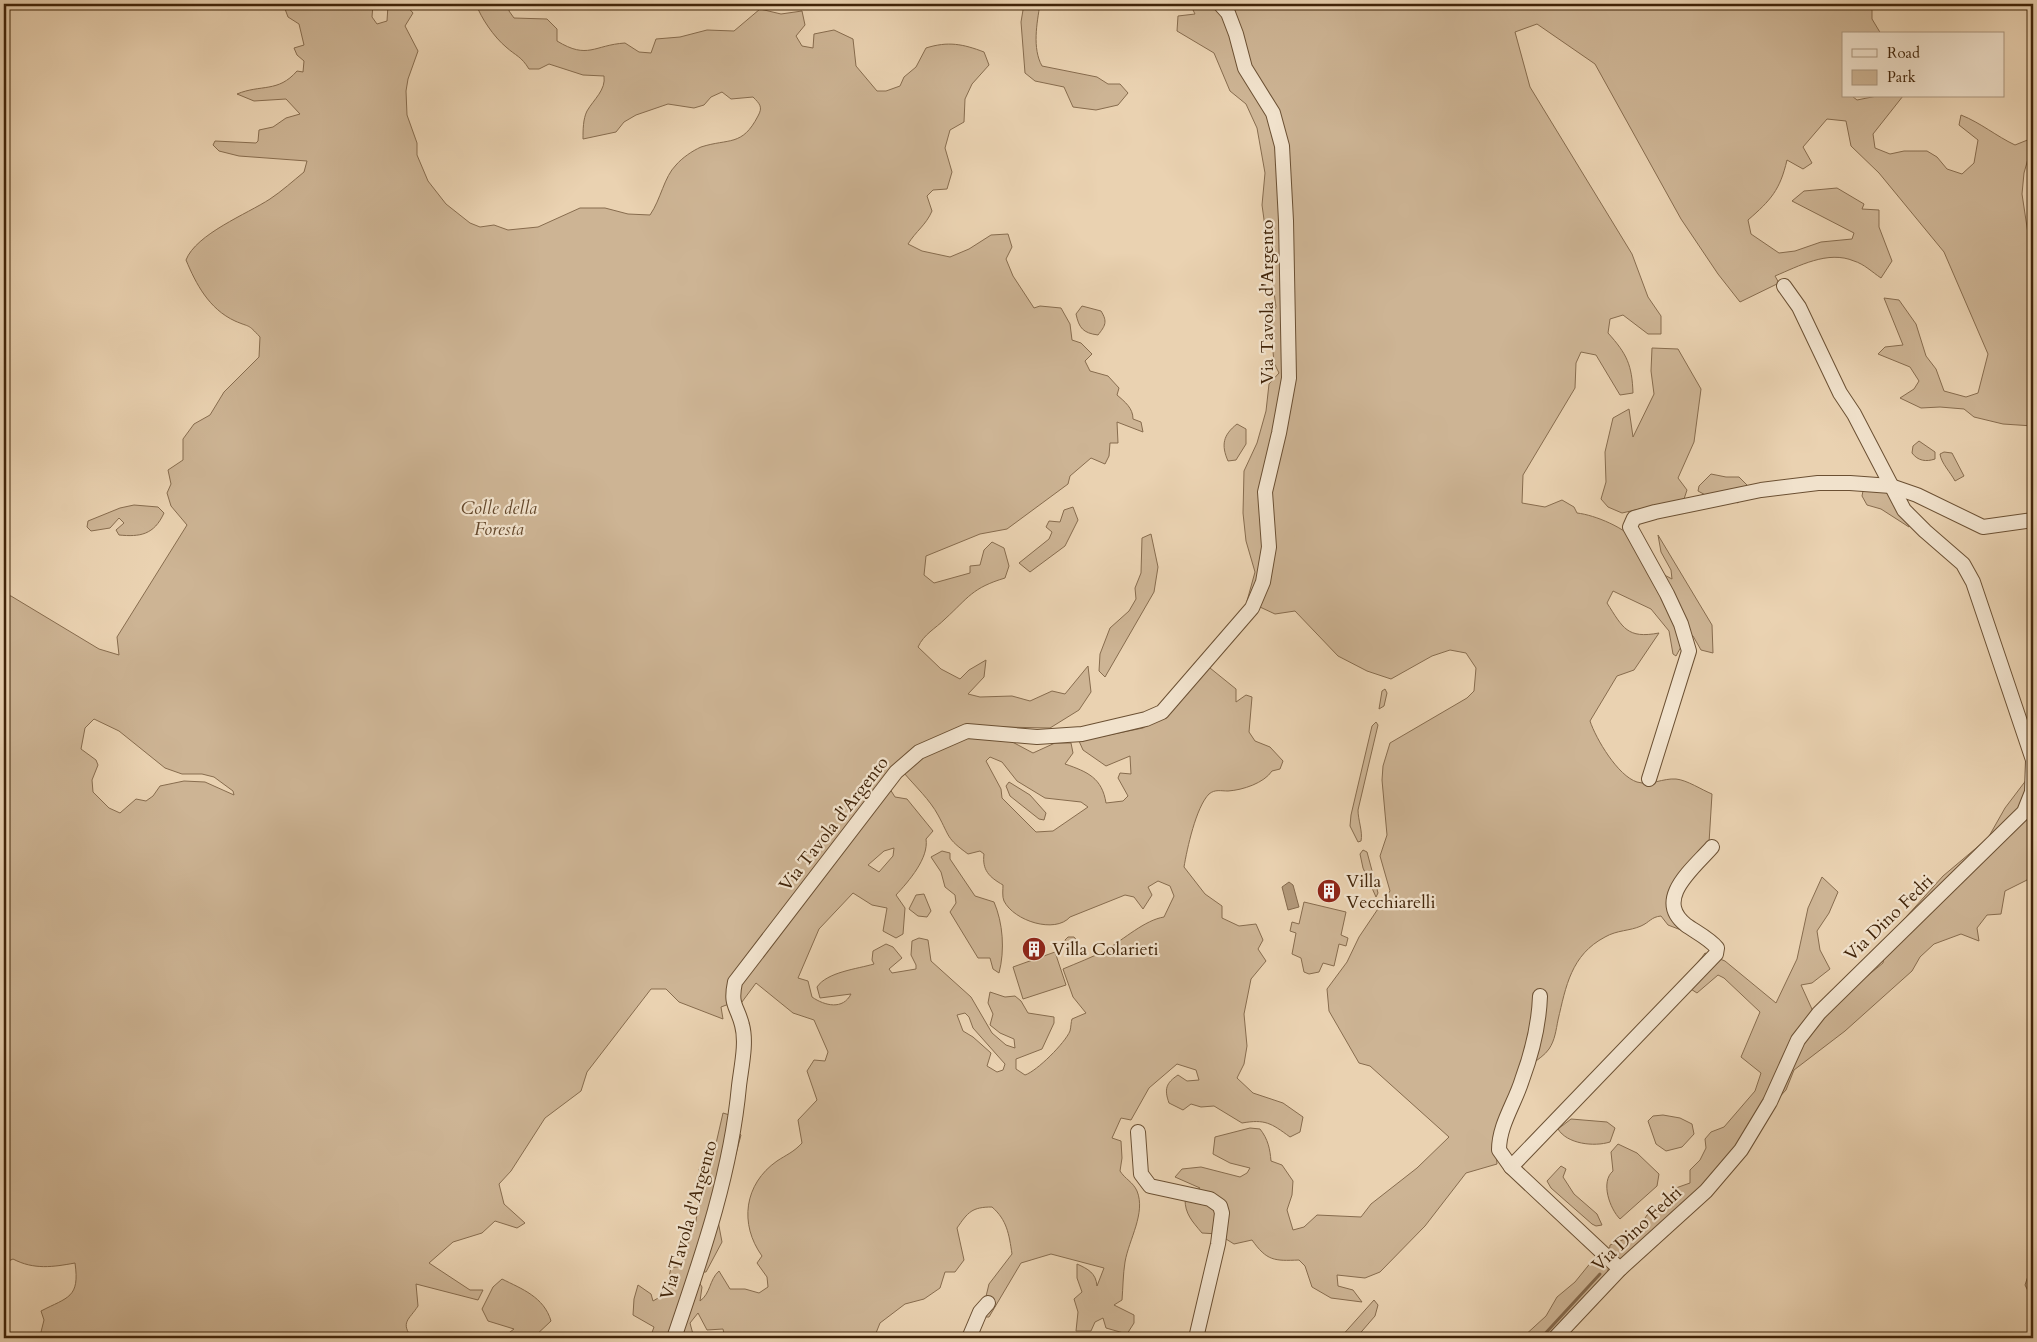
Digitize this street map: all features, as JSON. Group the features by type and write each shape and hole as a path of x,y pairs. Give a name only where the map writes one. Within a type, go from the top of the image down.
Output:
{"street":[{"name":"Via Tavola d'Argento","path":"674,1338 698,1268 724,1178 737,1108 743,1052 742,1026 732,997 735,982 848,832 896,772 919,752 967,731 1037,737 1082,734 1146,719 1162,712 1252,608 1263,582 1269,548 1265,492 1279,433 1289,378 1286,221 1282,146 1273,113 1245,68 1228,13 1220,4"},
{"name":"Via Dino Fedri","path":"1555,1338 1620,1270 1706,1191 1741,1150 1770,1102 1798,1040 1819,1013 2024,812 2032,792 2033,760 1973,582 1963,564 1904,510 1854,414 1840,393 1799,307 1784,286"},
{"path":"1649,779 1689,651 1681,624 1667,594 1630,527 1634,518 1761,490 1818,484 1891,486 1983,527 2033,520"},
{"path":"1511,1167 1716,954 1717,948 1713,943 1683,922 1675,912 1672,903 1673,895 1679,886 1712,847"},
{"path":"1540,996 1539,1016 1529,1057 1499,1142 1502,1158 1620,1270"},
{"path":"1138,1132 1141,1174 1150,1186 1210,1199 1220,1206 1222,1213 1218,1244 1196,1338"},
{"path":"969,1338 980,1312 988,1303"}],"green space":[{"name":"Colle della Foresta","path":"288,4 373,4 372,17 377,24 387,21 388,5 405,4 413,13 405,26 418,51 408,79 406,91 407,115 417,143 417,155 428,181 446,204 470,223 480,227 494,225 508,230 538,227 580,208 605,208 628,214 650,215 668,176 678,162 701,147 740,137 752,126 760,113 760,108 753,97 731,99 722,92 711,97 704,105 694,108 668,104 636,115 624,122 616,132 583,139 586,114 603,86 604,76 583,75 549,64 539,69 529,69 521,59 501,43 488,27 476,4 510,4 509,11 514,18 547,19 557,29 557,41 576,50 591,50 625,43 639,52 651,53 656,39 680,37 707,30 734,31 760,9 781,14 802,11 805,25 796,36 802,46 813,48 814,34 834,30 853,39 856,66 877,91 886,91 900,86 904,77 916,67 926,48 955,44 984,52 989,65 972,84 965,99 964,122 950,130 945,148 952,172 947,189 933,190 927,196 932,211 908,244 922,251 950,257 969,249 991,235 1008,234 1012,247 1006,259 1013,276 1034,308 1040,306 1061,308 1070,324 1072,340 1081,343 1092,354 1085,361 1090,371 1108,376 1119,388 1117,395 1130,408 1133,419 1141,422 1143,432 1117,422 1118,443 1110,443 1109,456 1105,464 1091,458 1070,476 1068,484 1007,529 980,534 926,556 924,575 934,583 970,573 970,566 980,565 984,550 992,542 1004,548 1009,566 1005,578 985,586 972,594 927,635 918,647 941,669 960,679 969,670 986,660 984,677 968,694 980,697 1012,696 1030,701 1052,691 1065,694 1088,666 1091,692 1079,710 1050,728 1000,727 1003,737 1033,753 1055,743 1071,743 1073,753 1065,764 1093,777 1101,787 1106,803 1123,801 1128,796 1118,778 1120,773 1131,774 1130,756 1106,766 1083,750 1079,741 1143,728 1162,716 1210,668 1236,689 1236,702 1246,695 1252,697 1249,732 1255,741 1270,747 1283,761 1280,769 1272,771 1264,779 1253,785 1228,791 1211,792 1209,794 1204,800 1196,818 1184,867 1205,894 1222,906 1222,918 1239,926 1256,924 1263,940 1258,949 1266,961 1251,979 1244,1014 1247,1046 1244,1064 1237,1078 1253,1093 1283,1103 1303,1117 1300,1132 1290,1137 1268,1123 1242,1123 1214,1106 1201,1107 1191,1104 1183,1110 1169,1103 1166,1090 1174,1078 1178,1075 1187,1081 1199,1080 1196,1070 1177,1064 1149,1088 1131,1120 1121,1118 1112,1138 1121,1141 1122,1158 1120,1171 1133,1185 1139,1199 1136,1226 1125,1262 1122,1300 1114,1305 1134,1315 1134,1323 1127,1334 1106,1328 1103,1318 1095,1322 1091,1331 1076,1331 1078,1312 1074,1299 1082,1292 1077,1278 1077,1264 1091,1272 1097,1286 1104,1268 1051,1254 1021,1263 989,1317 981,1317 989,1284 1012,1254 1004,1222 992,1207 975,1209 964,1218 957,1228 964,1260 955,1272 945,1272 940,1288 924,1299 905,1304 880,1323 874,1338 725,1338 723,1329 707,1330 698,1313 690,1323 694,1338 650,1338 654,1327 633,1315 634,1299 638,1285 651,1294 653,1301 665,1294 671,1268 682,1266 684,1254 696,1221 699,1202 705,1191 699,1169 712,1161 723,1113 733,1116 734,1128 741,1135 718,1221 722,1242 706,1272 696,1272 697,1279 702,1287 700,1301 704,1298 713,1278 719,1271 730,1289 745,1289 759,1293 768,1287 767,1277 757,1263 762,1256 750,1231 748,1218 752,1193 766,1170 802,1143 798,1120 817,1100 807,1071 814,1060 825,1061 828,1052 814,1020 793,1013 756,983 739,1006 729,1004 721,1007 723,1019 679,1002 666,989 651,989 587,1072 581,1091 545,1118 511,1171 499,1184 504,1204 525,1223 517,1228 495,1221 482,1233 453,1242 429,1263 470,1290 483,1290 478,1300 416,1284 418,1306 406,1325 408,1333 412,1338 36,1338 40,1336 44,1320 41,1311 70,1295 74,1290 76,1275 75,1263 36,1266 13,1259 4,1263 4,595 11,596 99,649 119,655 117,637 187,525 171,506 167,493 171,484 168,470 183,460 183,439 194,424 210,415 224,392 259,357 260,337 247,325 226,316 211,303 199,287 186,260 200,242 211,233 270,199 304,172 307,161 239,156 219,151 213,145 215,141 256,143 259,130 273,127 286,118 300,114 286,99 254,101 237,94 276,85 290,78 297,71 303,72 304,61 297,55 294,48 304,45 299,24 288,17 285,9","holes":["94,719 119,731 165,768 182,774 202,774 214,777 233,791 234,795 205,782 184,781 160,786 153,796 146,801 136,799 120,813 109,808 93,792 92,780 98,765 96,760 81,749 85,728","990,757 1002,762 1017,781 1045,798 1081,802 1088,807 1053,831 1036,832 1002,798 1001,789 986,761","904,773 931,804 949,837 968,854 980,851 984,854 985,869 990,876 1003,885 1003,899 1009,908 1016,914 1035,923 1045,925 1063,922 1070,917 1125,895 1134,897 1143,909 1152,895 1148,887 1158,881 1170,886 1174,896 1164,917 1149,922 1101,953 1063,969 1073,997 1086,1013 1072,1019 1070,1031 1063,1042 1043,1062 1025,1075 1016,1069 1016,1059 1042,1049 1054,1023 1054,1017 1028,1013 1021,1001 1015,996 1005,997 990,992 988,1003 993,1014 990,1025 1000,1033 1014,1039 1015,1048 1006,1045 992,1033 971,997 931,961 928,940 919,938 912,941 911,955 916,969 892,973 889,969 902,958 893,947 886,944 873,951 872,960 874,964 835,974 822,982 817,987 820,998 851,994 848,999 839,1004 822,1003 812,997 808,981 798,978 819,929 853,893 872,905 887,908 883,931 896,938 903,934 905,908 896,895 917,869 924,854 926,839 933,831 907,799 895,797 888,786","894,848 893,856 879,872 868,865 884,851","965,1013 969,1017 973,1028 1005,1064 1003,1070 997,1072 987,1066 991,1053 963,1031 957,1015"]},
{"path":"1024,4 1040,4 1036,43 1042,66 1097,77 1108,84 1120,84 1128,93 1118,105 1096,110 1073,107 1064,87 1035,81 1025,73 1021,22"},
{"path":"1190,4 1872,4 1872,19 1880,32 1842,32 1842,98 1854,98 1857,100 1867,98 1901,98 1873,134 1875,148 1890,154 1904,151 1927,151 1937,157 1947,169 1962,174 1974,163 1978,140 1959,125 1961,115 2015,145 2030,139 2033,141 2024,173 2022,194 2030,247 2033,247 2033,426 2003,424 1974,417 1964,409 1921,408 1900,398 1914,389 1919,381 1910,367 1878,354 1885,347 1903,345 1884,298 1899,300 1916,324 1926,356 1936,369 1944,391 1966,397 1978,393 1988,354 1944,252 1879,173 1851,146 1846,121 1827,119 1803,147 1812,163 1803,169 1787,160 1774,194 1748,220 1751,234 1779,253 1795,251 1821,242 1852,239 1854,233 1792,201 1804,191 1837,188 1864,204 1862,209 1879,210 1879,227 1892,261 1881,278 1854,261 1834,257 1824,258 1775,276 1779,283 1740,302 1718,274 1681,219 1595,64 1537,24 1515,32 1530,87 1632,254 1648,297 1661,316 1661,334 1648,334 1623,315 1610,319 1608,333 1620,347 1630,367 1633,393 1620,395 1596,355 1581,352 1576,363 1575,388 1523,475 1522,503 1545,507 1562,500 1574,507 1577,513 1592,516 1618,527 1633,537 1657,568 1672,579 1671,570 1661,552 1658,535 1712,625 1713,653 1701,650 1693,636 1683,630 1682,645 1676,656 1673,654 1669,631 1651,609 1613,591 1607,603 1627,630 1640,634 1659,633 1634,670 1617,676 1590,721 1597,737 1615,765 1630,778 1642,783 1676,779 1690,783 1712,794 1709,843 1672,890 1681,930 1668,925 1661,916 1655,917 1637,928 1605,937 1594,944 1584,953 1572,972 1567,984 1551,1046 1532,1064 1542,992 1537,989 1535,1015 1496,1149 1497,1164 1466,1173 1425,1226 1380,1272 1365,1278 1337,1275 1338,1286 1353,1290 1362,1302 1331,1298 1312,1287 1305,1266 1299,1260 1277,1260 1267,1256 1252,1240 1234,1244 1218,1234 1202,1233 1192,1221 1185,1204 1185,1199 1200,1188 1175,1177 1182,1169 1201,1167 1240,1177 1247,1173 1250,1168 1230,1163 1213,1154 1215,1137 1250,1128 1260,1129 1268,1144 1271,1161 1282,1165 1293,1181 1292,1195 1287,1210 1293,1230 1304,1227 1317,1215 1361,1217 1371,1204 1417,1168 1449,1137 1370,1066 1359,1063 1329,1011 1327,989 1347,962 1359,937 1390,891 1380,856 1387,835 1382,780 1383,766 1390,743 1467,698 1474,691 1476,668 1466,653 1450,650 1432,656 1391,679 1367,671 1338,656 1295,611 1275,614 1247,601 1255,572 1246,541 1243,513 1244,471 1257,443 1266,411 1269,384 1279,373 1274,363 1270,317 1276,307 1262,205 1265,173 1257,128 1246,104 1230,91 1214,53 1177,31 1178,16 1195,14"},
{"path":"1082,306 1101,311 1105,324 1098,335 1085,331 1080,326 1076,314"},
{"path":"1652,348 1678,349 1701,389 1694,442 1678,478 1687,490 1684,499 1622,513 1608,507 1601,499 1606,482 1605,452 1613,418 1629,409 1633,437 1654,394 1651,371"},
{"path":"1237,424 1246,429 1246,444 1236,460 1228,461 1224,450 1226,436"},
{"path":"1919,441 1935,452 1935,459 1922,460 1914,456 1912,453 1913,446"},
{"path":"1944,452 1952,453 1964,476 1955,481 1941,457 1940,454"},
{"path":"1711,474 1739,477 1747,485 1738,503 1720,493 1711,498 1698,491 1699,486"},
{"path":"1871,484 1884,486 1911,518 1909,527 1881,509 1867,505 1862,496 1863,491"},
{"path":"134,505 158,507 164,513 156,526 140,535 119,535 116,530 124,523 119,518 110,528 91,531 87,527 88,521 120,508"},
{"path":"1073,507 1078,520 1065,546 1030,572 1019,563 1049,539 1052,532 1046,527 1049,521 1060,522 1064,510"},
{"path":"1151,534 1158,567 1154,592 1105,677 1099,671 1100,654 1110,628 1129,611 1136,599 1135,588 1141,573 1142,538"},
{"path":"1385,689 1387,693 1384,706 1379,709 1382,691"},
{"path":"1376,722 1378,725 1358,810 1361,841 1358,842 1350,826 1351,815 1372,726"},
{"path":"2030,775 2033,775 2033,871 2027,880 2005,891 2001,914 1987,915 1977,928 1979,941 1961,934 1934,944 1920,957 1912,971 1845,1031 1794,1070 1786,1090 1762,1116 1732,1169 1624,1264 1609,1253 1610,1245 1625,1239 1638,1229 1647,1215 1664,1205 1673,1189 1690,1183 1690,1170 1700,1160 1706,1148 1705,1139 1711,1132 1724,1127 1755,1091 1761,1073 1741,1057 1760,1012 1724,978 1718,975 1697,993 1683,984 1690,971 1705,953 1725,961 1776,1003 1797,959 1808,908 1822,877 1838,892 1829,913 1817,931 1820,950 1830,969 1812,983 1801,985 1816,1018 1883,963 1888,937 1943,876 1988,838 2005,808"},
{"path":"1009,782 1030,795 1046,813 1044,820 1039,819 1010,796 1006,786"},
{"path":"1363,850 1367,852 1378,893 1376,897 1363,868 1360,854"},
{"path":"942,851 950,853 950,859 975,896 994,902 1002,937 999,973 993,969 990,958 978,958 950,912 956,903 955,895 945,887 941,872 931,857"},
{"path":"924,894 931,911 927,917 918,916 909,909 916,895"},
{"path":"1304,902 1346,912 1341,935 1348,938 1346,946 1339,944 1334,966 1323,963 1319,972 1309,974 1304,972 1301,958 1292,954 1296,933 1290,931 1292,922 1299,924"},
{"path":"1068,937 1074,937 1079,943 1080,951 1077,956 1071,955 1066,949 1065,940"},
{"path":"1055,952 1066,985 1023,999 1013,967"},
{"path":"1663,1115 1680,1118 1692,1124 1694,1134 1682,1147 1666,1151 1656,1144 1648,1121 1653,1116"},
{"path":"1571,1119 1607,1122 1615,1128 1610,1142 1589,1144 1568,1138 1558,1129"},
{"path":"1618,1144 1637,1153 1659,1174 1657,1186 1620,1219 1610,1202 1607,1188 1609,1176 1613,1171 1611,1152"},
{"path":"1561,1166 1566,1169 1563,1177 1574,1194 1597,1214 1602,1225 1596,1226 1592,1224 1551,1188 1547,1181"},
{"path":"1592,1261 1609,1266 1607,1274 1552,1338 1522,1338 1546,1316 1557,1297 1575,1282"},
{"path":"2029,1273 2033,1280 2033,1301 2025,1285"},
{"path":"502,1279 517,1286 538,1300 548,1313 551,1321 533,1338 502,1338 514,1329 488,1321 482,1309 493,1287"},
{"path":"1374,1300 1378,1305 1375,1316 1356,1338 1340,1338"}],"shaded area":[{"path":"1289,882 1293,885 1299,907 1288,910 1282,887"}],"waterway":[{"path":"1541,1338 1600,1274"}],"place":[{"name":"Villa Vecchiarelli","path":"1329,891"},
{"name":"Villa Colarieti","path":"1034,949"}]}
